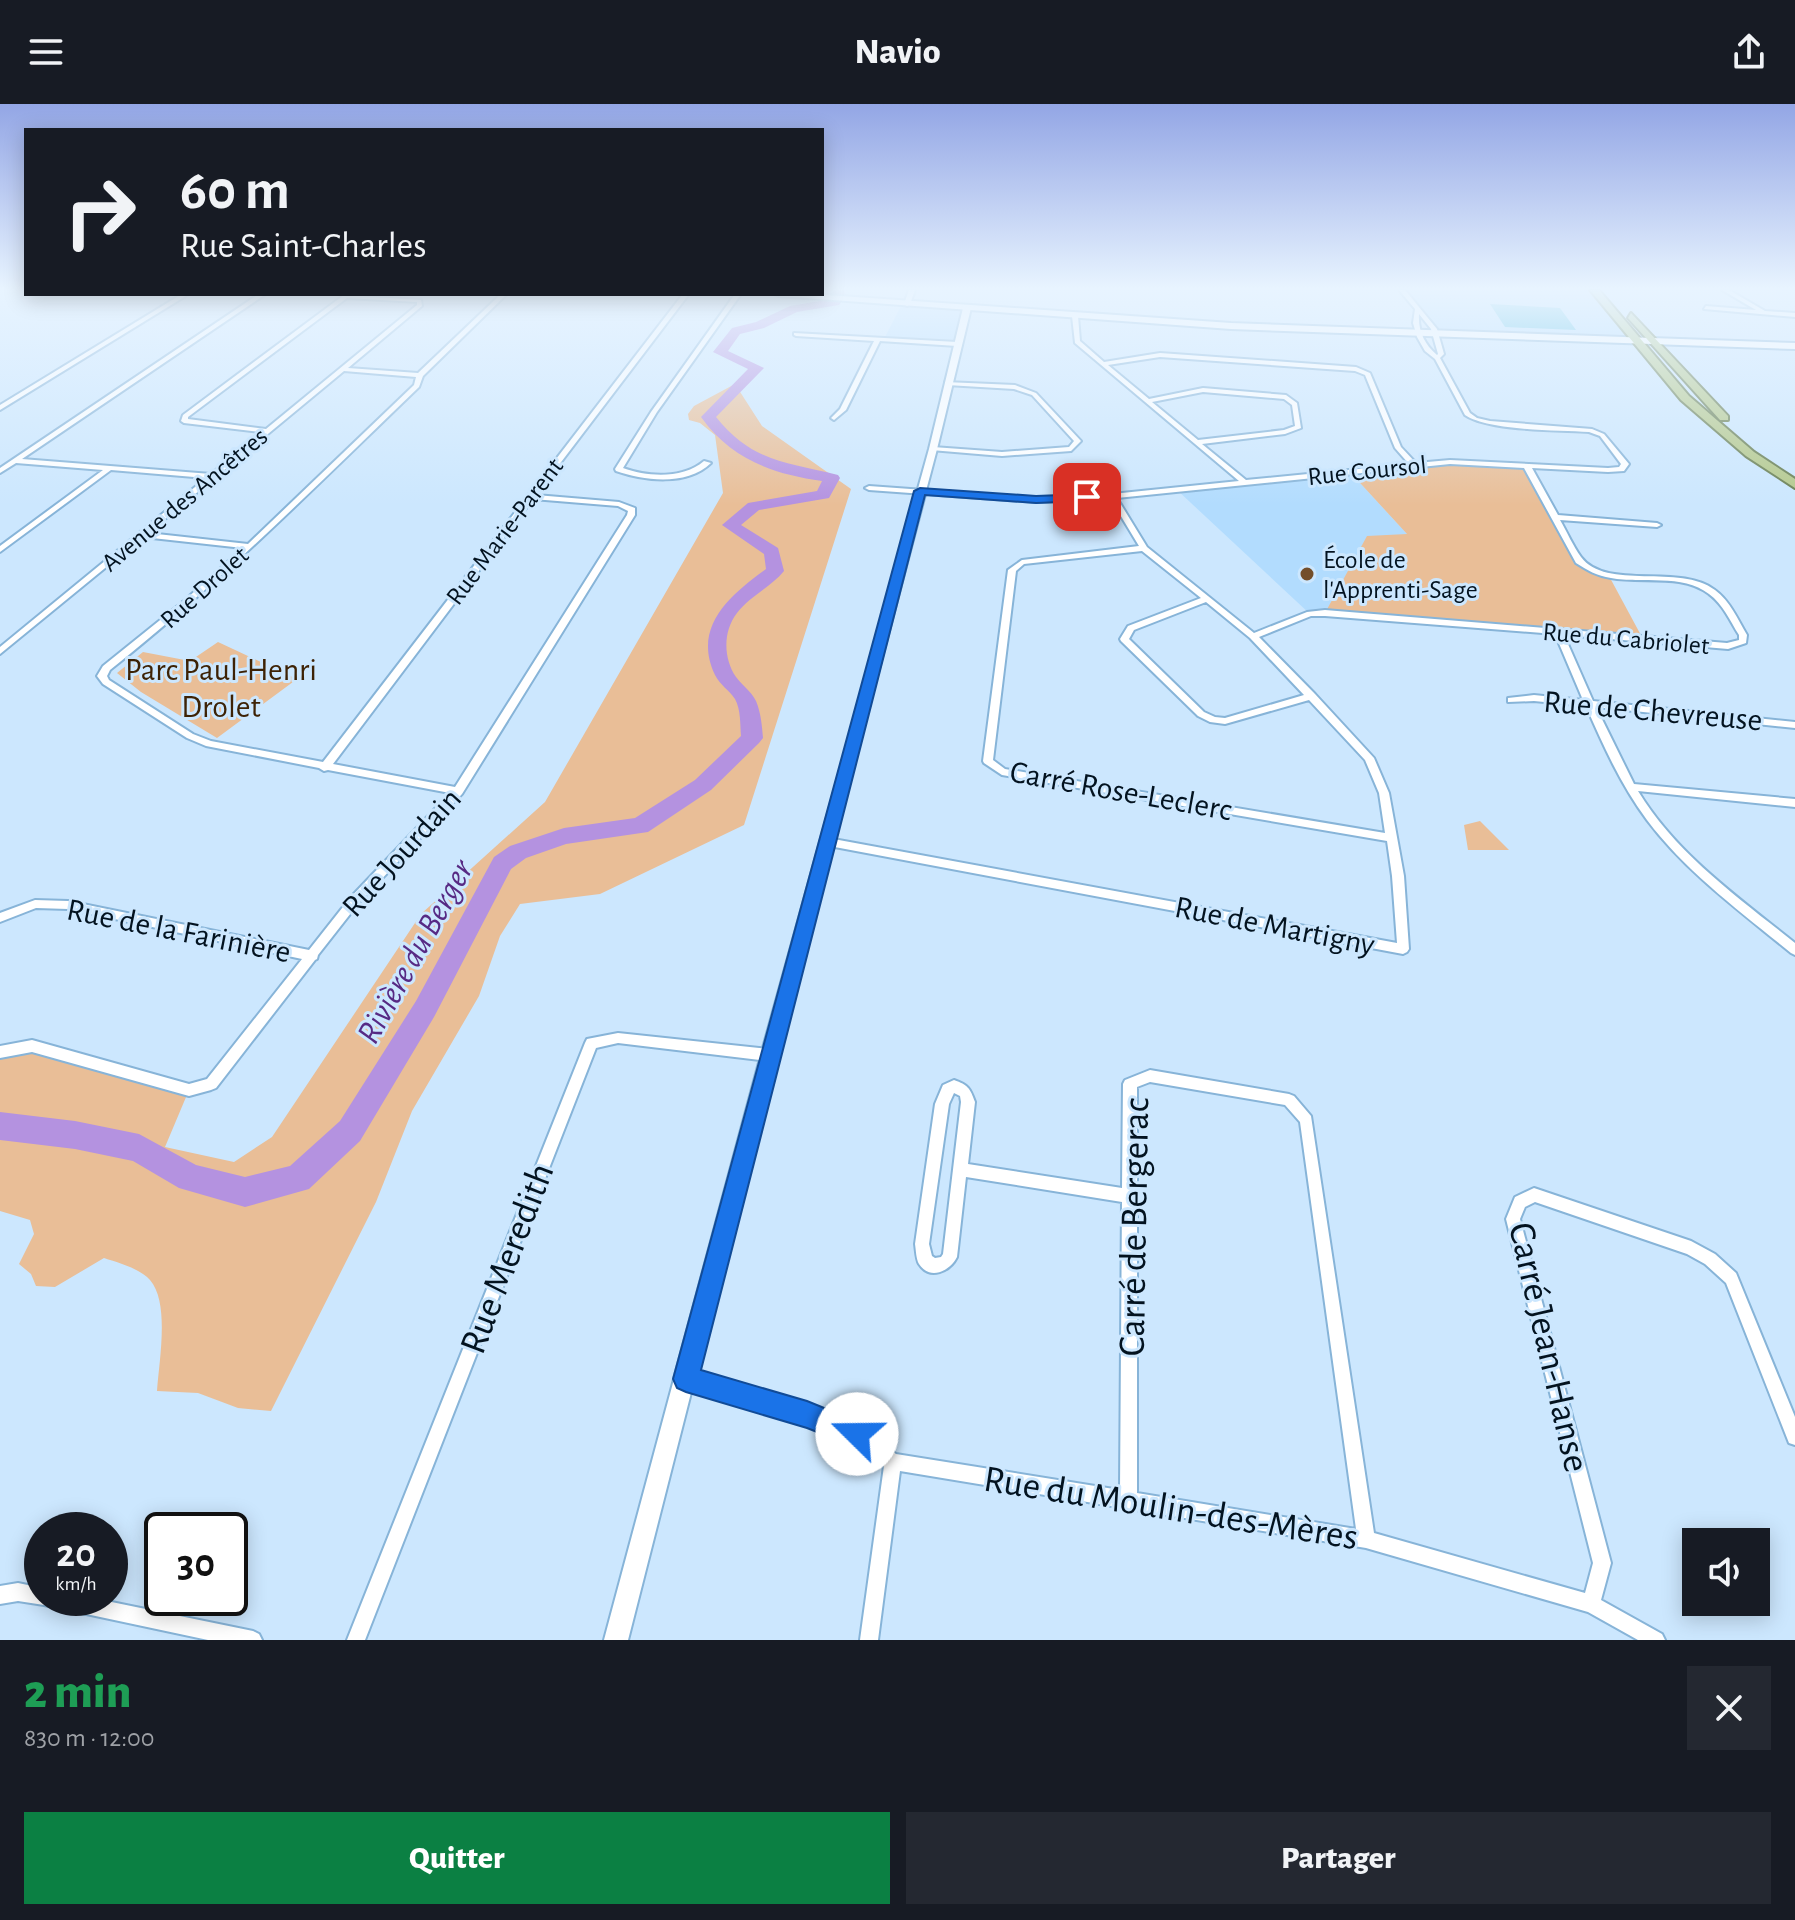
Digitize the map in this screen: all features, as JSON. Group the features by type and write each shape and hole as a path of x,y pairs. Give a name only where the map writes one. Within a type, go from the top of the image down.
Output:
{"highway":[{"path":"1655,362 1685,398 1718,428 1795,484"},
{"path":"1673,362 1735,428 1795,470"}],"street":[{"path":"0,408 76,362"},
{"path":"0,471 162,362"},
{"path":"258,362 185,416 184,421 267,431"},
{"name":"Avenue des Ancêtres","path":"0,651 351,362"},
{"name":"Rue Drolet","path":"434,362 420,375 417,386 157,630 106,668 102,676 106,682 190,736 209,744 458,791"},
{"name":"Rue Marie-Parent","path":"324,768 634,362"},
{"path":"690,362 619,469 630,473 675,476 696,473 707,463"},
{"path":"834,418 843,410 867,362"},
{"path":"616,1640 769,1055 933,449 952,362"},
{"path":"1100,362 1244,482"},
{"path":"1103,364 1118,362"},
{"path":"1254,362 1356,369 1368,374 1398,448 1414,465"},
{"name":"Rue Coursol","path":"869,488 1036,500 1112,496 1450,462 1608,470 1621,469 1625,464 1602,435 1590,430 1490,423 1475,419 1467,414 1439,362"},
{"path":"342,369 420,375"},
{"path":"933,449 1002,454 1071,449 1078,441 1034,394 1015,387 947,383"},
{"path":"1147,401 1203,390 1286,397 1295,404 1299,427 1285,432 1198,442"},
{"path":"15,461 211,476"},
{"name":"Rue du Cabriolet","path":"1253,636 1310,614 1325,613 1728,646 1743,641 1743,635 1714,593 1706,588 1675,581 1609,576 1587,568 1579,561 1527,466"},
{"path":"0,550 110,468"},
{"name":"Rue de Martigny","path":"828,842 1403,949 1398,876 1384,793 1369,758 1253,636 1144,548 1112,496"},
{"name":"Rue Jourdain","path":"0,1052 32,1046 189,1090 211,1084 354,901 458,791 632,510 619,504 530,497"},
{"path":"1556,517 1657,525"},
{"path":"141,535 248,546"},
{"name":"Carré Rose-Leclerc","path":"1144,548 1022,562 1012,570 988,761 1002,772 1391,838"},
{"path":"1206,599 1131,628 1124,639 1201,714 1213,720 1225,721 1312,696"},
{"path":"1558,632 1632,787 1651,817 1681,850 1795,950"},
{"name":"Rue de Chevreuse","path":"1511,700 1534,698 1795,725"},
{"path":"1632,787 1795,803"},
{"name":"Rue de la Farinière","path":"0,918 35,904 68,905 313,956"},
{"name":"Rue Meredith","path":"356,1640 591,1043 618,1038 769,1055"},
{"name":"Carré de Bergerac","path":"1128,1499 1130,1084 1150,1076 1289,1100 1306,1120 1366,1539"},
{"path":"954,1086 965,1092 968,1102 961,1170 950,1257 945,1263 933,1266 925,1260 922,1244 942,1104 948,1089 954,1086"},
{"path":"961,1170 1130,1196"},
{"name":"Carré Jean-Hanse","path":"1591,1604 1602,1563 1513,1219 1520,1202 1534,1195 1691,1248 1710,1259 1731,1278 1795,1437"},
{"name":"Rue du Moulin-des-Mères","path":"686,1379 807,1414 857,1434 893,1462 1366,1539 1591,1604 1656,1640"},
{"path":"869,1640 893,1462"},
{"path":"0,1595 24,1593"},
{"path":"128,1614 253,1640"}],"shaded area":[{"name":"École de l'Apprenti-Sage","path":"1350,472 1408,535 1325,613 1310,614 1176,489"}],"green space":[{"path":"735,384 762,426 851,489 744,825 600,894 520,904 500,936 479,996 412,1111 376,1202 271,1411 238,1408 198,1393 157,1391 162,1317 156,1290 150,1280 128,1266 104,1258 55,1287 36,1286 31,1274 19,1264 34,1234 30,1220 0,1211 0,1052 32,1046 189,1090 165,1147 234,1162 272,1137 421,914 545,802 723,493 715,435 700,423 689,420 688,414 694,406"},
{"path":"1450,462 1527,466 1579,561 1609,576 1643,639 1325,613 1367,536 1407,534 1350,472"},
{"name":"Parc Paul-Henri Drolet","path":"218,642 297,679 217,738 141,692 117,673 143,652 190,661"},
{"path":"1480,821 1509,850 1468,850 1464,825"}],"waterway":[{"name":"Rivière du Berger","path":"0,1126 75,1135 139,1148 190,1178 245,1192 298,1179 350,1131 425,1009 502,863 518,852 564,836 640,826 703,785 752,738 745,701 726,677 718,659 716,643 726,615 748,592 775,571 772,552 730,525 754,506 823,495 832,478 762,462 747,455 720,433 708,417 757,368 742,362"}],"place":[{"name":"École de l'Apprenti-Sage","path":"1307,574"}],"route":[{"path":"857,1434 807,1414 686,1379 920,491 1036,500 1087,497"}]}
